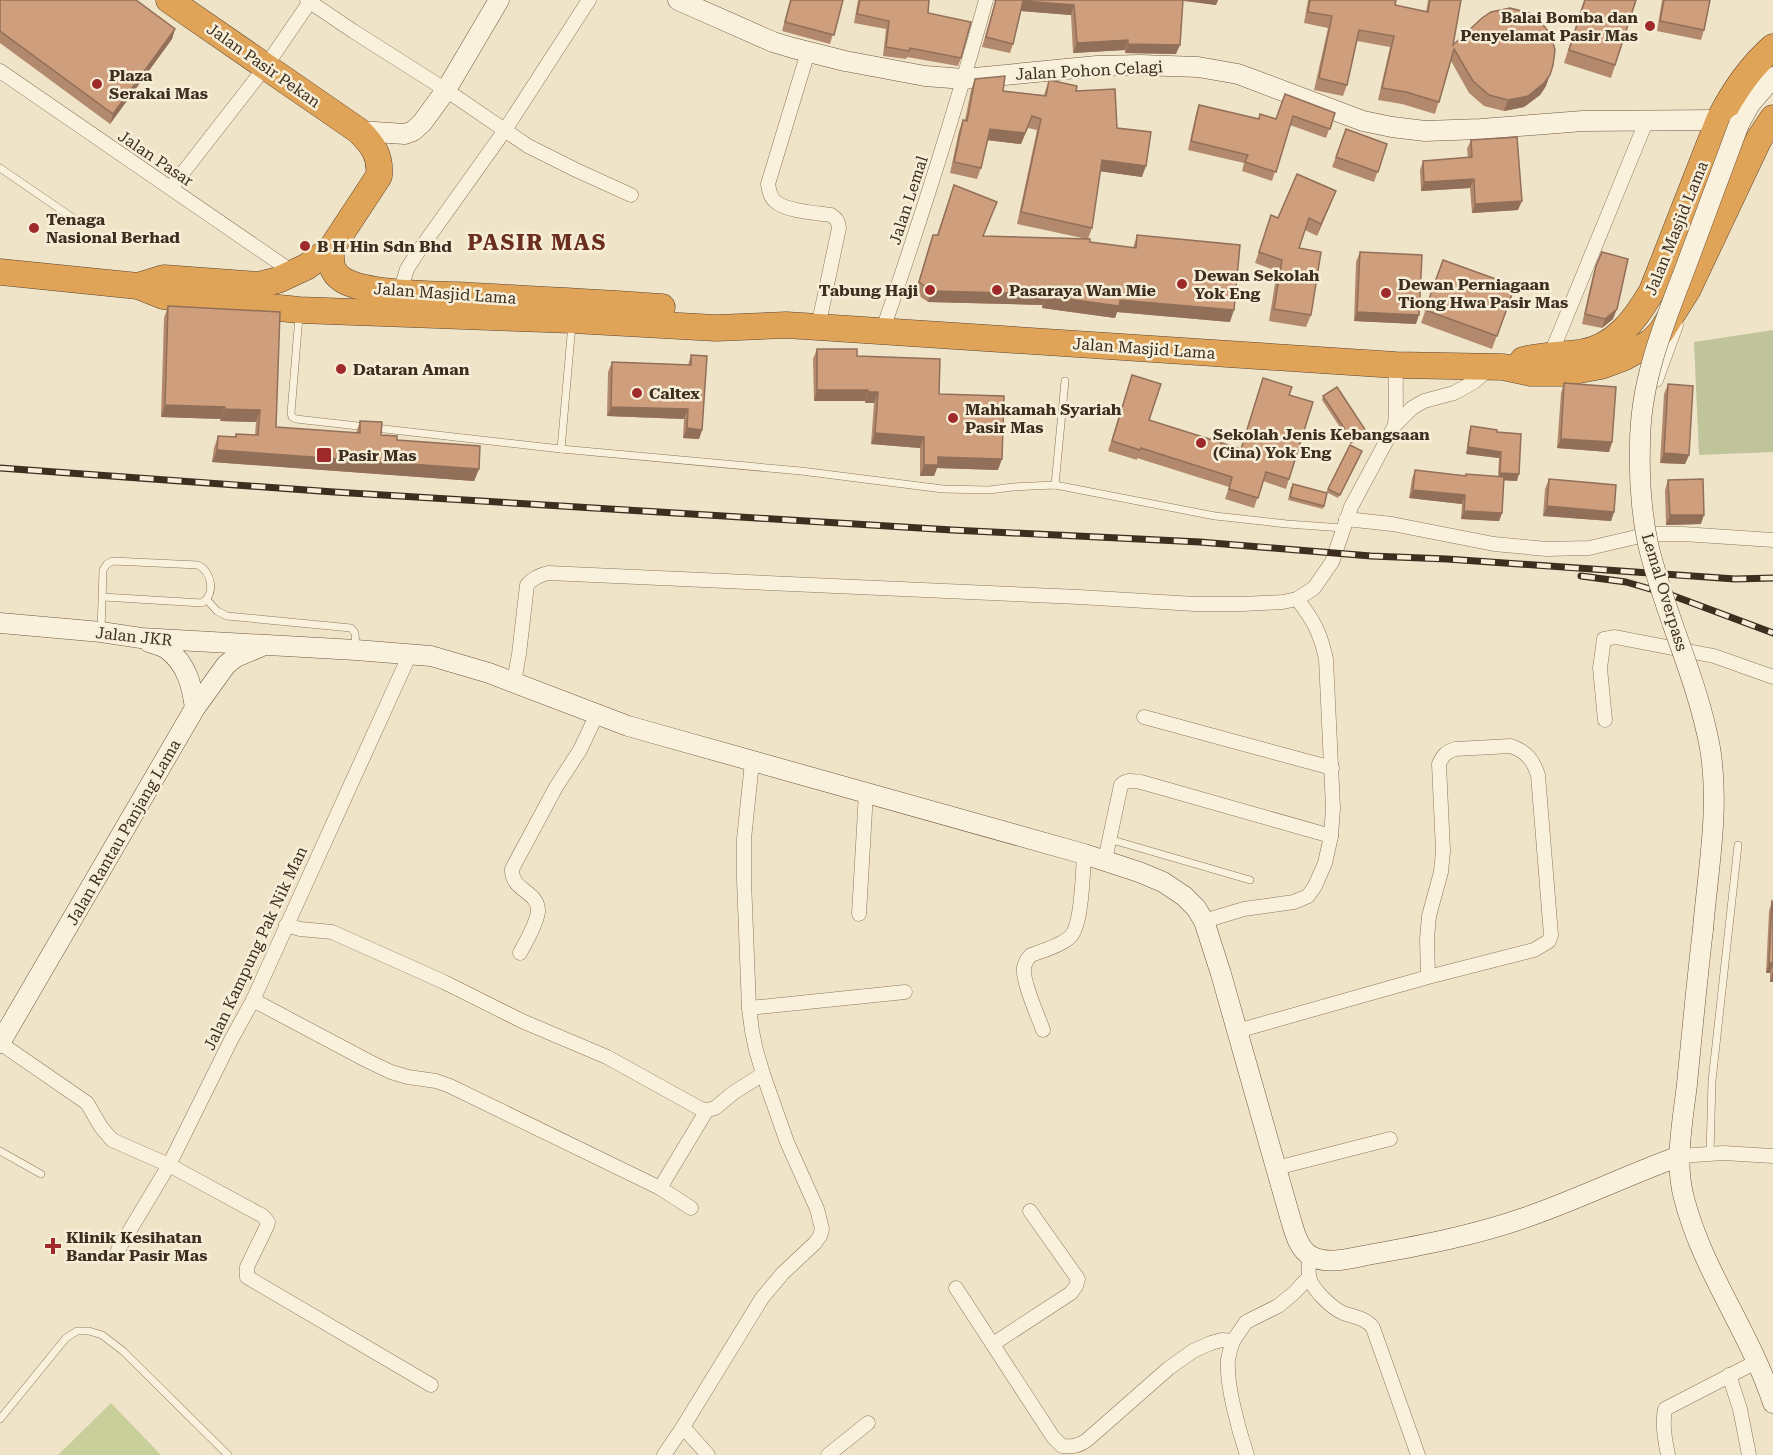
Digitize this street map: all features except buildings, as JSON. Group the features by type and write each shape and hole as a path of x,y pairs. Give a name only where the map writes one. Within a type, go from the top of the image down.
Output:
{"highway":[{"name":"Jalan Pasir Pekan","path":"169,0 359,131 371,143 380,165 379,176 331,249"},
{"name":"Jalan Masjid Lama","path":"1494,367 1528,359 1583,352 1606,345 1618,336 1640,311 1652,291 1729,122 1730,99 1746,74 1773,46"},
{"name":"Jalan Masjid Lama","path":"331,249 331,266 337,275 357,286 400,292 681,317 716,328 786,325 1396,364 1494,367 1531,373 1563,373 1600,366 1624,357 1656,338 1688,290 1759,139 1773,118"},
{"name":"Jalan Masjid Lama","path":"138,286 164,279 258,285 294,273 312,264 331,249"},
{"name":"Jalan Masjid Lama","path":"0,272 138,286 162,296 299,310 572,320 681,317"}],"street":[{"path":"359,131 405,134 413,131 422,123 446,90 499,0"},
{"path":"400,292 407,269 418,252 505,130 589,0"},
{"name":"Jalan Pohon Celagi","path":"678,0 773,42 808,52 925,76 964,79 1097,66 1140,65 1220,70 1238,74 1344,115 1376,124 1425,131 1583,121 1729,122"},
{"name":"Jalan Lemal","path":"882,332 964,79 986,0"},
{"path":"171,188 266,66 310,1 353,32 446,90 528,146 632,195"},
{"path":"808,52 768,184 769,193 774,201 784,207 831,215 839,222 818,327"},
{"name":"Jalan Pasar","path":"0,71 294,273"},
{"name":"Lemal Overpass","path":"1773,77 1750,104 1729,122 1657,342 1643,400 1640,443 1642,504 1648,542 1663,597 1701,709 1714,777 1714,807 1680,1156 1683,1196 1692,1225 1763,1370 1773,1403"},
{"path":"1550,356 1646,122"},
{"path":"1649,534 1645,506 1646,440 1656,382 1688,290"},
{"path":"1624,357 1635,358 1646,363 1656,382"},
{"path":"1395,425 1396,364"},
{"path":"514,682 527,585 540,574 548,573 1067,596 1195,604 1244,604 1297,599 1314,588 1332,562 1358,492 1395,425 1412,408 1424,401 1454,393 1494,367"},
{"path":"1345,524 1392,524 1494,543 1546,549 1589,548 1649,534 1773,540"},
{"path":"1204,921 1244,909 1294,902 1308,896 1325,863 1331,836 1333,808 1326,659 1313,620 1297,599"},
{"name":"Jalan JKR","path":"0,623 141,638 432,656 514,682 628,726 1105,860 1163,882 1184,896 1196,908 1204,921 1215,952 1298,1242 1310,1256"},
{"path":"1605,720 1600,668 1604,639 1615,637 1714,656 1773,677"},
{"path":"141,638 166,649 185,670 192,686 195,708"},
{"name":"Jalan Rantau Panjang Lama","path":"0,1043 195,708 226,665 236,657 269,645"},
{"name":"Jalan Kampung Pak Nik Man","path":"118,1250 169,1165 253,1000 410,654"},
{"path":"520,953 535,922 537,907 531,895 517,886 512,869 556,787 580,750 597,714"},
{"path":"1144,717 1332,768"},
{"path":"1237,1031 1428,977 1534,950 1549,941 1551,935 1538,775 1530,757 1520,749 1511,746 1464,748 1447,752 1439,764 1443,851 1441,872 1429,916 1428,977"},
{"path":"664,1455 762,1298 783,1273 815,1243 822,1229 820,1218 787,1142 763,1074 756,1050 749,1008 744,839 752,762"},
{"path":"1105,860 1121,785 1130,780 1331,836"},
{"path":"859,914 867,794"},
{"path":"1043,1030 1024,977 1024,967 1026,960 1031,956 1071,937 1075,930 1080,909 1084,854"},
{"path":"286,925 300,929 332,932 444,982 522,1021 607,1057 700,1109 715,1108 740,1088 763,1074"},
{"path":"749,1008 905,992"},
{"path":"253,1000 392,1072 450,1086 660,1188 691,1208"},
{"path":"0,1043 87,1103 100,1127 112,1140 169,1165 263,1216 267,1226 247,1267 247,1277 431,1385"},
{"path":"660,1188 707,1110"},
{"path":"1276,1168 1390,1139"},
{"path":"1247,1455 1230,1386 1228,1361 1233,1341 1246,1322 1278,1306 1308,1278 1310,1256 1326,1260 1431,1243 1522,1219 1583,1197 1680,1156 1710,1154 1773,1156"},
{"path":"1634,1175 1652,1174 1662,1178 1683,1196"},
{"path":"993,1344 1071,1293 1078,1279 1030,1211"},
{"path":"1308,1278 1330,1306 1367,1321 1373,1328 1418,1455"},
{"path":"956,1288 1053,1437 1062,1446 1072,1447 1087,1440 1169,1368 1193,1351 1210,1343 1222,1340 1233,1341"},
{"path":"1668,1455 1664,1424 1665,1409 1729,1375 1763,1370"},
{"path":"1729,1375 1740,1409 1749,1455"},
{"path":"828,1455 868,1423"},
{"path":"683,1427 708,1455"}],"lane":[{"path":"0,168 73,218"},
{"path":"299,310 291,413 296,419 561,449 801,471 943,489 989,490 1055,485 1215,516 1287,524 1345,524"},
{"path":"561,449 572,320"},
{"path":"1055,485 1065,381"},
{"path":"101,632 103,570 106,564 113,561 198,565 203,567 210,577 210,595 202,603 103,597"},
{"path":"207,600 217,611 227,616 351,627 355,633 356,650"},
{"path":"1109,839 1250,880"},
{"path":"1710,1154 1712,1081 1738,845"},
{"path":"0,1151 41,1174"},
{"path":"0,1419 66,1338 77,1331 89,1330 102,1335 123,1351 228,1455"}],"green space":[{"path":"1773,330 1773,452 1699,455 1694,342"},
{"path":"111,1403 161,1455 58,1455"}],"railway":[{"path":"0,468 334,492 952,530 1200,542 1371,556 1735,579 1773,578"},
{"path":"1581,576 1626,582 1671,595 1773,633"}],"place":[{"name":"Balai Bomba dan Penyelamat Pasir Mas","path":"1650,26"},
{"name":"Plaza Serakai Mas","path":"97,84"},
{"name":"Tenaga Nasional Berhad","path":"34,228"},
{"name":"B H Hin Sdn Bhd","path":"305,246"},
{"name":"Dewan Sekolah Yok Eng","path":"1182,284"},
{"name":"Tabung Haji","path":"930,290"},
{"name":"Pasaraya Wan Mie","path":"997,290"},
{"name":"Dewan Perniagaan Tiong Hwa Pasir Mas","path":"1386,293"},
{"name":"Dataran Aman","path":"341,369"},
{"name":"Caltex","path":"637,393"},
{"name":"Mahkamah Syariah Pasir Mas","path":"953,418"},
{"name":"Sekolah Jenis Kebangsaan (Cina) Yok Eng","path":"1201,443"},
{"name":"Pasir Mas","path":"324,455"},
{"name":"Klinik Kesihatan Bandar Pasir Mas","path":"53,1246"}],"district":[{"name":"PASIR MAS","path":"537,242"}]}
